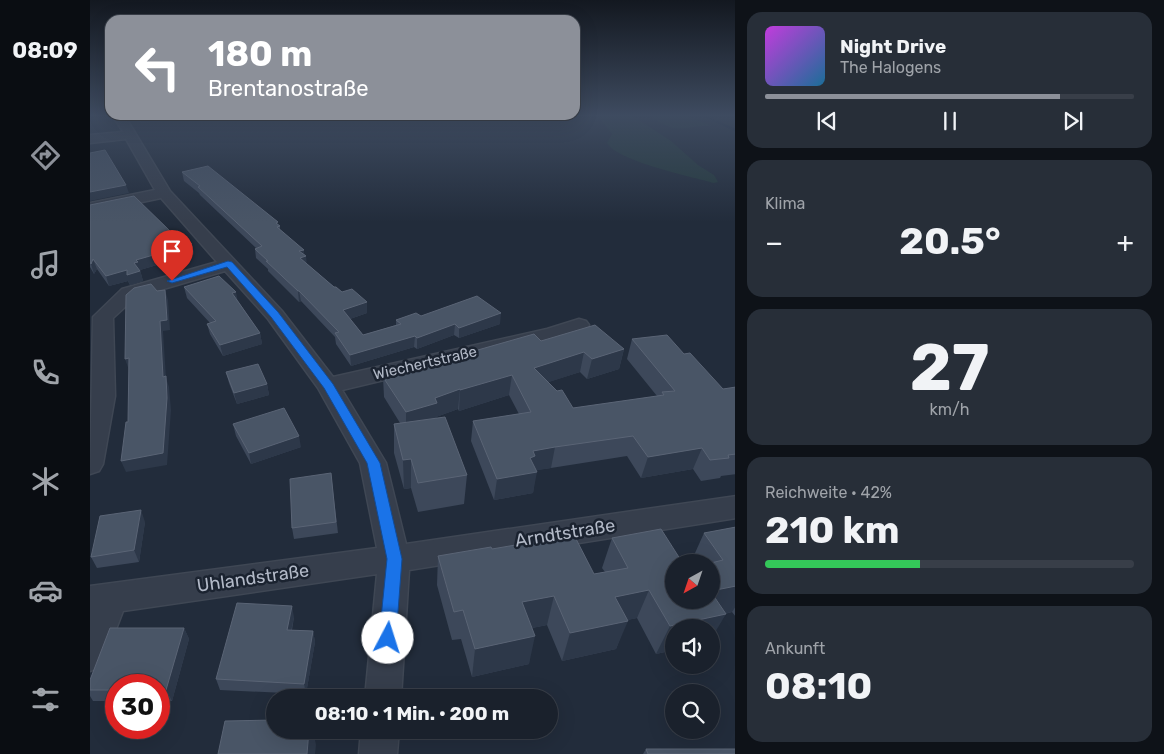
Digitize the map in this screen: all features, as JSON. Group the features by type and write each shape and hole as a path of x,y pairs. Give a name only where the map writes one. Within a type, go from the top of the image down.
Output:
{"street":[{"path":"139,151 164,193 274,314 328,386 373,463 394,559 384,689"},
{"path":"90,208 164,193"},
{"path":"90,464 103,396 103,317 129,293 228,264"},
{"name":"Wiechertstraße","path":"328,386 553,334 579,325"},
{"name":"Arndtstraße","path":"394,559 735,506"},
{"name":"Uhlandstraße","path":"90,654 101,600 394,559"},
{"path":"378,754 379,739"}],"green space":[{"path":"616,151 682,151 698,165 714,175 718,182 714,183 673,172"}],"building":[{"path":"106,151 126,185 90,192 90,153"},
{"path":"208,166 278,222 276,223 280,226 277,227 304,250 299,251 306,256 300,258 334,287 342,292 352,289 367,302 343,310 363,335 401,324 396,320 416,313 421,316 477,296 501,313 459,328 455,324 417,338 415,336 350,355 335,333 339,332 255,249 262,246 198,187 200,186 182,172"},
{"path":"134,196 172,233 178,231 192,244 136,260 138,262 134,263 140,271 127,275 127,270 106,276 93,259 91,264 90,262 90,205"},
{"path":"219,276 236,292 232,293 260,333 220,345 207,324 216,321 184,287"},
{"path":"151,284 157,291 165,290 167,320 160,321 163,377 166,376 167,398 163,453 121,461 126,422 128,422 129,358 125,359 126,295 134,288"},
{"path":"595,325 624,349 592,359 584,352 534,368 557,391 562,390 573,408 664,395 662,392 675,391 632,339 667,335 684,354 690,353 723,389 735,387 735,454 728,455 729,458 710,460 702,448 648,457 633,436 533,451 535,456 530,458 537,472 497,479 473,421 531,412 512,375 460,389 435,398 437,403 406,412 383,377 534,334 541,341"},
{"path":"258,364 267,384 234,393 226,372"},
{"path":"284,408 299,436 249,453 233,424"},
{"path":"445,417 467,475 418,483 411,459 403,460 394,424"},
{"path":"331,473 336,522 292,528 290,479"},
{"path":"141,510 134,550 91,557 100,516"},
{"path":"735,527 735,586 720,589 720,561 723,560 704,533"},
{"path":"661,529 677,554 665,554 665,609 720,609 720,605 726,614 703,619 666,619 649,590 615,597 628,621 570,633 554,596 522,602 535,636 475,649 463,610 454,612 438,556 574,535 594,574 628,568 612,538"},
{"path":"237,603 292,606 287,630 313,631 304,684 216,679"},
{"path":"110,628 184,628 170,676 170,674 105,674 105,690 90,690 90,680"},
{"path":"266,720 266,739 308,739 307,754 218,754 225,721"},
{"path":"646,749 735,749 735,754 648,754"}],"route":[{"path":"172,281 228,264 274,314 328,386 373,463 394,559 388,638"}]}
